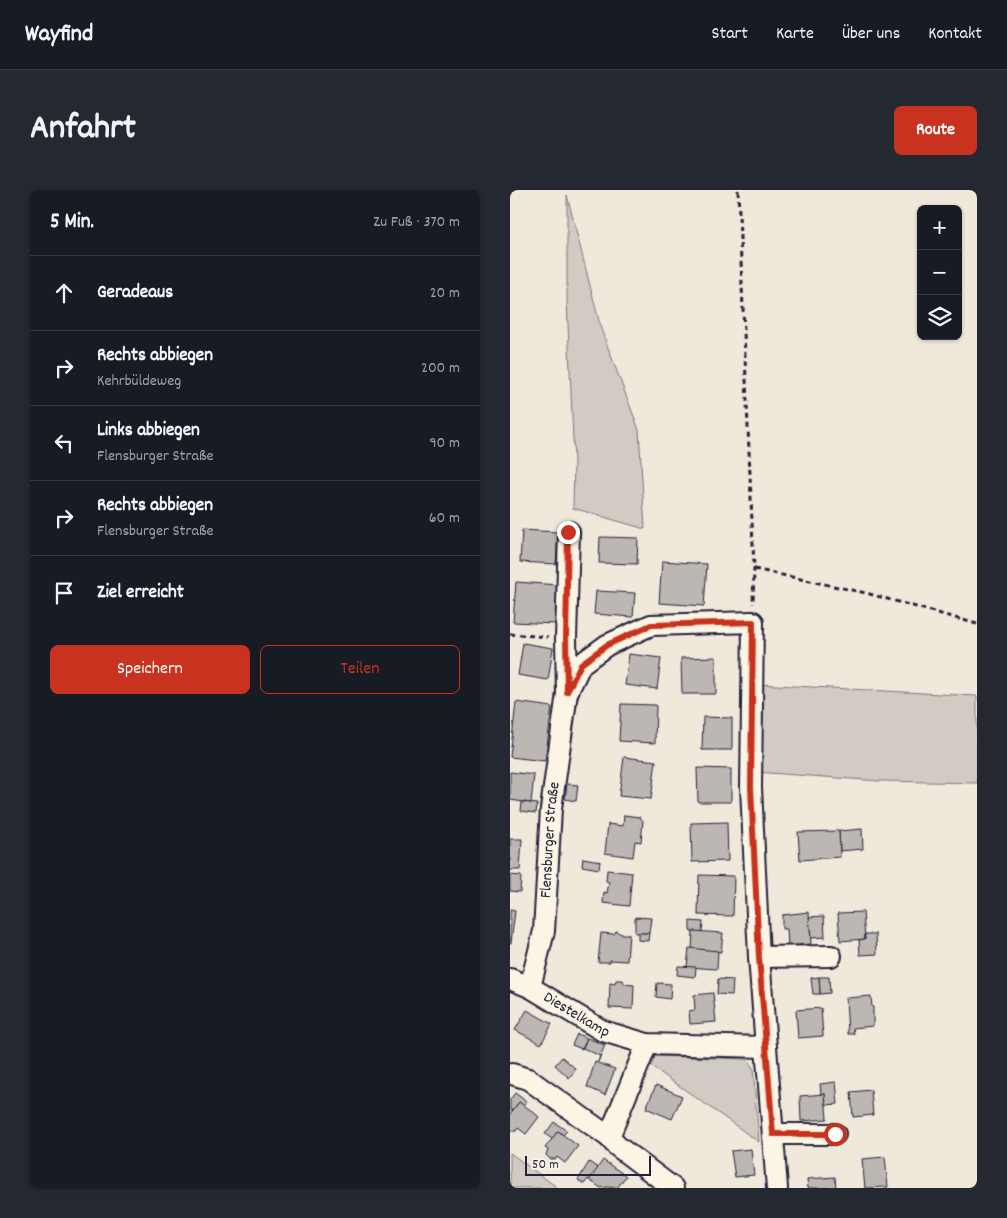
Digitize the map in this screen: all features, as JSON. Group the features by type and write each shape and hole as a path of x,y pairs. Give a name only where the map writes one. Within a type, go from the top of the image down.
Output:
{"street":[{"name":"Flensburger Straße","path":"530,987 544,931 551,810 567,692 568,532"},
{"name":"Flensburger Straße","path":"567,692 581,664 607,645 651,625 753,622"},
{"path":"753,622 751,787 765,1047 778,1188"},
{"path":"759,957 831,956"},
{"name":"Diestelkamp","path":"510,979 530,987 603,1031 647,1044 765,1047"},
{"path":"609,1137 647,1044"},
{"path":"512,1074 528,1078 609,1137 673,1188"},
{"path":"773,1134 835,1134"}],"path":[{"path":"738,190 754,569 753,622"},
{"path":"754,569 866,593 977,624"},
{"path":"510,634 566,639"}],"shaded area":[{"path":"567,195 601,329 639,430 645,529 573,508 574,462 567,301"},
{"path":"757,684 977,696 977,783 880,781 755,772"},
{"path":"655,1056 747,1059 753,1068 759,1142 651,1066"},
{"path":"510,1153 558,1188 510,1188"}],"building":[{"path":"522,530 558,532 556,564 520,562"},
{"path":"600,537 638,538 637,564 599,563"},
{"path":"662,561 707,564 704,606 659,603"},
{"path":"516,582 558,585 555,624 513,622"},
{"path":"596,591 635,593 633,617 594,614"},
{"path":"523,643 553,648 548,680 518,675"},
{"path":"629,654 661,658 657,689 625,685"},
{"path":"716,657 716,694 682,694 681,658"},
{"path":"516,702 552,707 545,761 510,757"},
{"path":"621,704 656,705 655,743 619,741"},
{"path":"703,717 732,718 732,750 702,750"},
{"path":"624,757 656,761 651,799 619,796"},
{"path":"697,768 731,769 731,802 698,802"},
{"path":"510,772 534,775 531,803 510,800"},
{"path":"567,784 578,785 576,801 565,799"},
{"path":"522,802 537,804 536,813 521,811"},
{"path":"624,815 640,817 643,821 641,842 635,841 633,857 605,853 608,824 623,826"},
{"path":"727,822 728,861 692,862 691,823"},
{"path":"862,829 863,849 840,851 839,831"},
{"path":"839,831 840,857 800,860 798,832"},
{"path":"510,839 522,839 520,870 510,870"},
{"path":"583,858 600,861 599,869 582,866"},
{"path":"607,870 632,873 629,906 603,903 604,892 607,893 609,882 606,881"},
{"path":"510,875 521,876 520,892 510,891"},
{"path":"699,875 734,876 733,916 698,915"},
{"path":"510,910 515,911 511,943 510,943"},
{"path":"809,912 811,944 788,946 787,929 782,929 782,915"},
{"path":"863,912 865,939 840,941 838,913"},
{"path":"824,916 825,937 811,938 809,917"},
{"path":"635,917 651,918 649,933 635,933"},
{"path":"690,921 703,922 702,932 690,931"},
{"path":"616,931 621,934 629,934 627,961 610,960 610,962 598,962 601,933 614,934"},
{"path":"693,931 723,933 721,952 692,949"},
{"path":"638,933 649,933 648,941 638,940"},
{"path":"865,934 876,934 877,954 860,955 859,940 865,939"},
{"path":"689,948 718,951 717,969 687,967"},
{"path":"678,966 696,967 695,977 677,975"},
{"path":"819,977 829,977 830,993 820,994"},
{"path":"819,977 820,994 813,994 811,978"},
{"path":"718,979 733,980 732,995 717,994"},
{"path":"616,980 623,980 624,984 634,985 633,1009 609,1008 610,983 615,984"},
{"path":"657,983 671,984 670,999 656,997"},
{"path":"713,993 716,1022 690,1024 689,1011 695,1010 694,995"},
{"path":"871,996 873,1026 853,1028 854,1034 848,1034 846,998"},
{"path":"821,1008 823,1036 798,1038 796,1010"},
{"path":"527,1010 552,1024 541,1044 515,1030"},
{"path":"577,1034 587,1038 582,1049 572,1045"},
{"path":"587,1038 605,1045 598,1062 600,1056 583,1048"},
{"path":"562,1057 576,1069 569,1078 555,1065"},
{"path":"595,1062 615,1069 605,1095 587,1087"},
{"path":"836,1082 838,1104 826,1105 825,1094 821,1094 820,1084"},
{"path":"656,1085 682,1096 672,1119 646,1108"},
{"path":"871,1090 873,1115 853,1117 851,1092"},
{"path":"515,1093 527,1102 524,1106 519,1102 512,1111 510,1109 510,1100"},
{"path":"825,1094 827,1119 801,1121 800,1096"},
{"path":"519,1102 539,1117 526,1134 518,1128 516,1131 510,1131 510,1114"},
{"path":"554,1122 567,1131 563,1135 558,1131 552,1139 545,1134"},
{"path":"558,1131 578,1146 565,1163 557,1157 556,1159 550,1159 546,1155 548,1150 545,1148"},
{"path":"751,1149 754,1175 735,1177 731,1151"},
{"path":"885,1157 888,1187 865,1188 862,1159"},
{"path":"603,1160 626,1176 617,1188 601,1188 589,1180"},
{"path":"589,1162 598,1168 584,1184 578,1180"},
{"path":"835,1177 836,1188 808,1188 807,1179"}],"route":[{"path":"568,532 567,692 581,664 607,645 651,625 753,622 751,787 759,957 773,1134 835,1134"}]}
